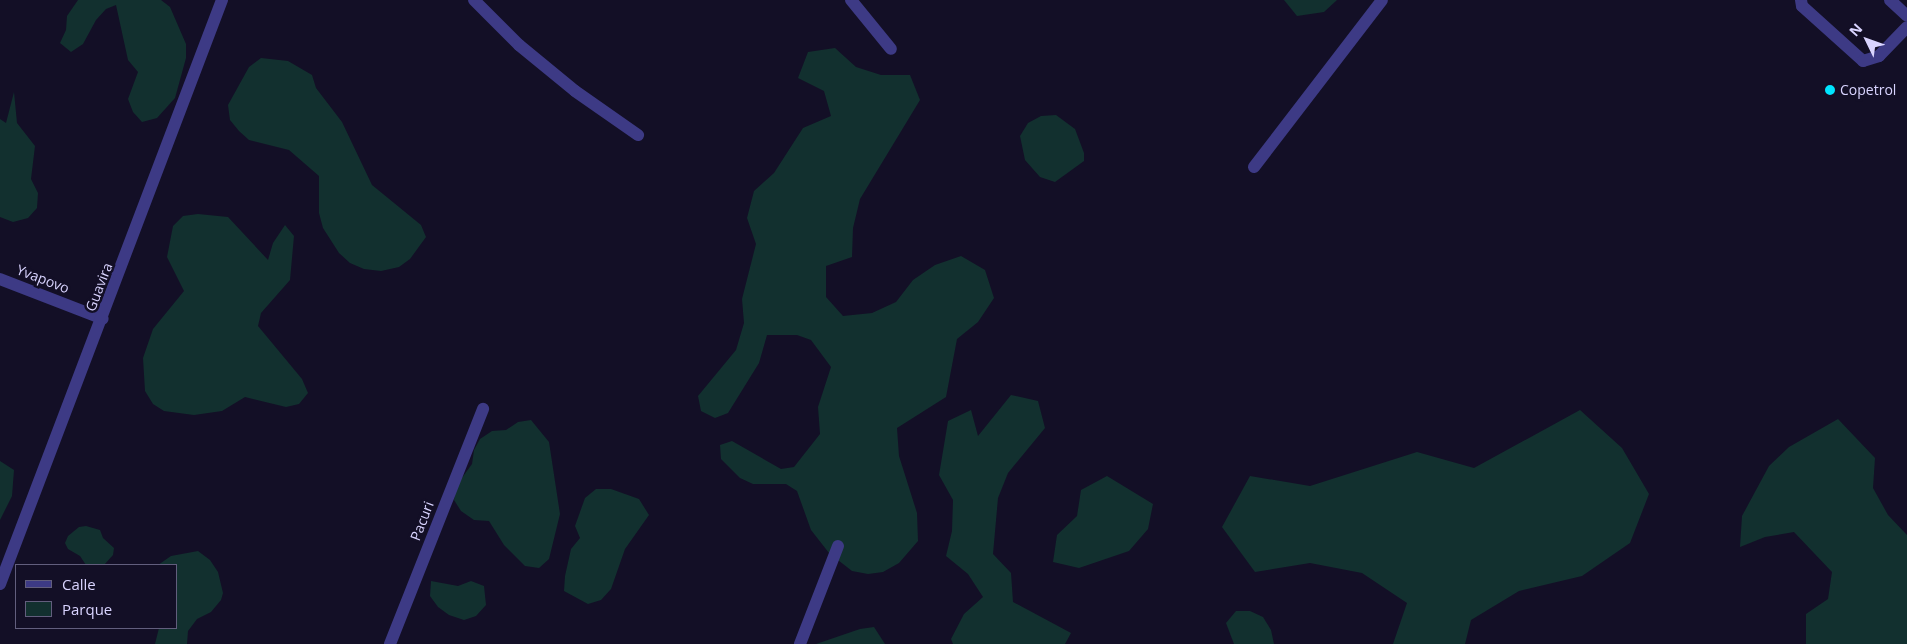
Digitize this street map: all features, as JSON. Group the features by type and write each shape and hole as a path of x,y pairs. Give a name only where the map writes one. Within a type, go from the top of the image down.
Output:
{"street":[{"name":"Guavira","path":"0,584 103,319 222,0"},
{"path":"474,0 519,45 575,91 638,135"},
{"path":"851,0 891,49"},
{"path":"1254,168 1382,0"},
{"path":"1801,0 1802,6 1863,61 1879,56 1907,27"},
{"path":"1890,0 1907,16"},
{"name":"Yvapovo","path":"0,279 103,319"},
{"name":"Pacuri","path":"390,644 483,409"},
{"path":"800,644 838,546"}],"green space":[{"path":"78,0 161,0 170,7 186,44 186,58 175,98 157,118 142,122 133,112 128,99 138,72 128,60 116,5 106,9 96,20 83,44 71,52 60,43 66,30 67,16"},
{"path":"1284,0 1337,0 1324,12 1297,16"},
{"path":"835,48 856,67 881,75 910,75 920,100 860,199 853,228 852,257 826,266 826,297 843,316 872,313 896,302 913,280 935,265 961,256 985,270 994,298 978,322 957,339 946,397 897,428 899,456 917,513 918,541 899,563 883,572 868,574 852,571 829,553 811,530 797,491 786,484 753,484 740,478 721,459 720,445 732,441 781,469 794,467 820,434 818,407 831,367 811,340 797,335 767,335 759,363 728,413 715,418 701,411 698,396 736,350 744,323 742,299 756,244 747,218 754,191 774,173 803,128 831,116 824,91 798,78 808,52"},
{"path":"261,58 288,61 312,75 316,88 342,122 372,185 421,225 426,237 410,259 399,267 381,271 364,269 350,263 339,253 323,228 319,213 319,176 289,150 249,140 230,120 228,105 249,67"},
{"path":"14,92 17,123 35,146 31,179 38,193 37,208 28,218 13,222 0,217 0,119 6,123"},
{"path":"1056,115 1075,129 1084,153 1084,161 1055,182 1040,177 1025,160 1020,136 1028,123 1041,116"},
{"path":"198,214 228,217 268,260 273,243 285,225 294,236 290,280 261,313 258,326 302,379 308,393 299,404 286,407 245,397 222,411 194,415 164,411 153,404 145,391 143,358 153,329 184,291 167,257 173,226 183,216"},
{"path":"1011,395 1038,401 1045,428 1008,473 998,498 993,554 1011,573 1013,602 1071,633 1065,644 953,644 951,639 964,614 983,597 968,574 946,556 952,531 953,500 939,475 948,421 971,410 978,436"},
{"path":"1580,410 1622,448 1649,494 1630,543 1582,576 1519,591 1471,620 1465,644 1393,644 1407,603 1362,573 1310,563 1255,572 1222,527 1250,476 1310,486 1417,452 1474,468"},
{"path":"1838,419 1875,458 1873,488 1888,515 1907,535 1907,644 1806,644 1806,614 1828,599 1832,572 1794,532 1765,537 1740,547 1742,516 1769,466 1789,447"},
{"path":"531,420 549,442 560,514 549,559 539,568 525,566 504,545 489,521 474,520 461,511 454,500 456,486 472,464 474,450 480,439 492,431 506,430 518,422"},
{"path":"0,461 14,470 12,496 0,520"},
{"path":"1107,476 1153,504 1148,529 1129,551 1079,568 1053,562 1057,535 1077,516 1081,490"},
{"path":"596,489 611,489 639,499 649,515 625,549 611,589 601,600 588,604 564,591 565,576 571,549 580,538 575,526 585,498"},
{"path":"86,526 100,530 103,538 114,548 113,555 105,564 85,564 80,556 68,549 65,543 68,536 79,527"},
{"path":"198,551 210,560 218,572 223,593 221,600 211,612 197,619 188,631 187,644 155,644 159,629 178,629 178,564 159,564 171,556"},
{"path":"431,581 458,586 471,581 484,586 486,605 476,616 464,620 449,615 438,607 430,596"},
{"path":"1236,611 1250,611 1263,617 1271,630 1274,644 1234,644 1226,623"},
{"path":"874,627 885,644 816,644 860,629"}],"place":[{"name":"Copetrol","path":"1830,90"}]}
